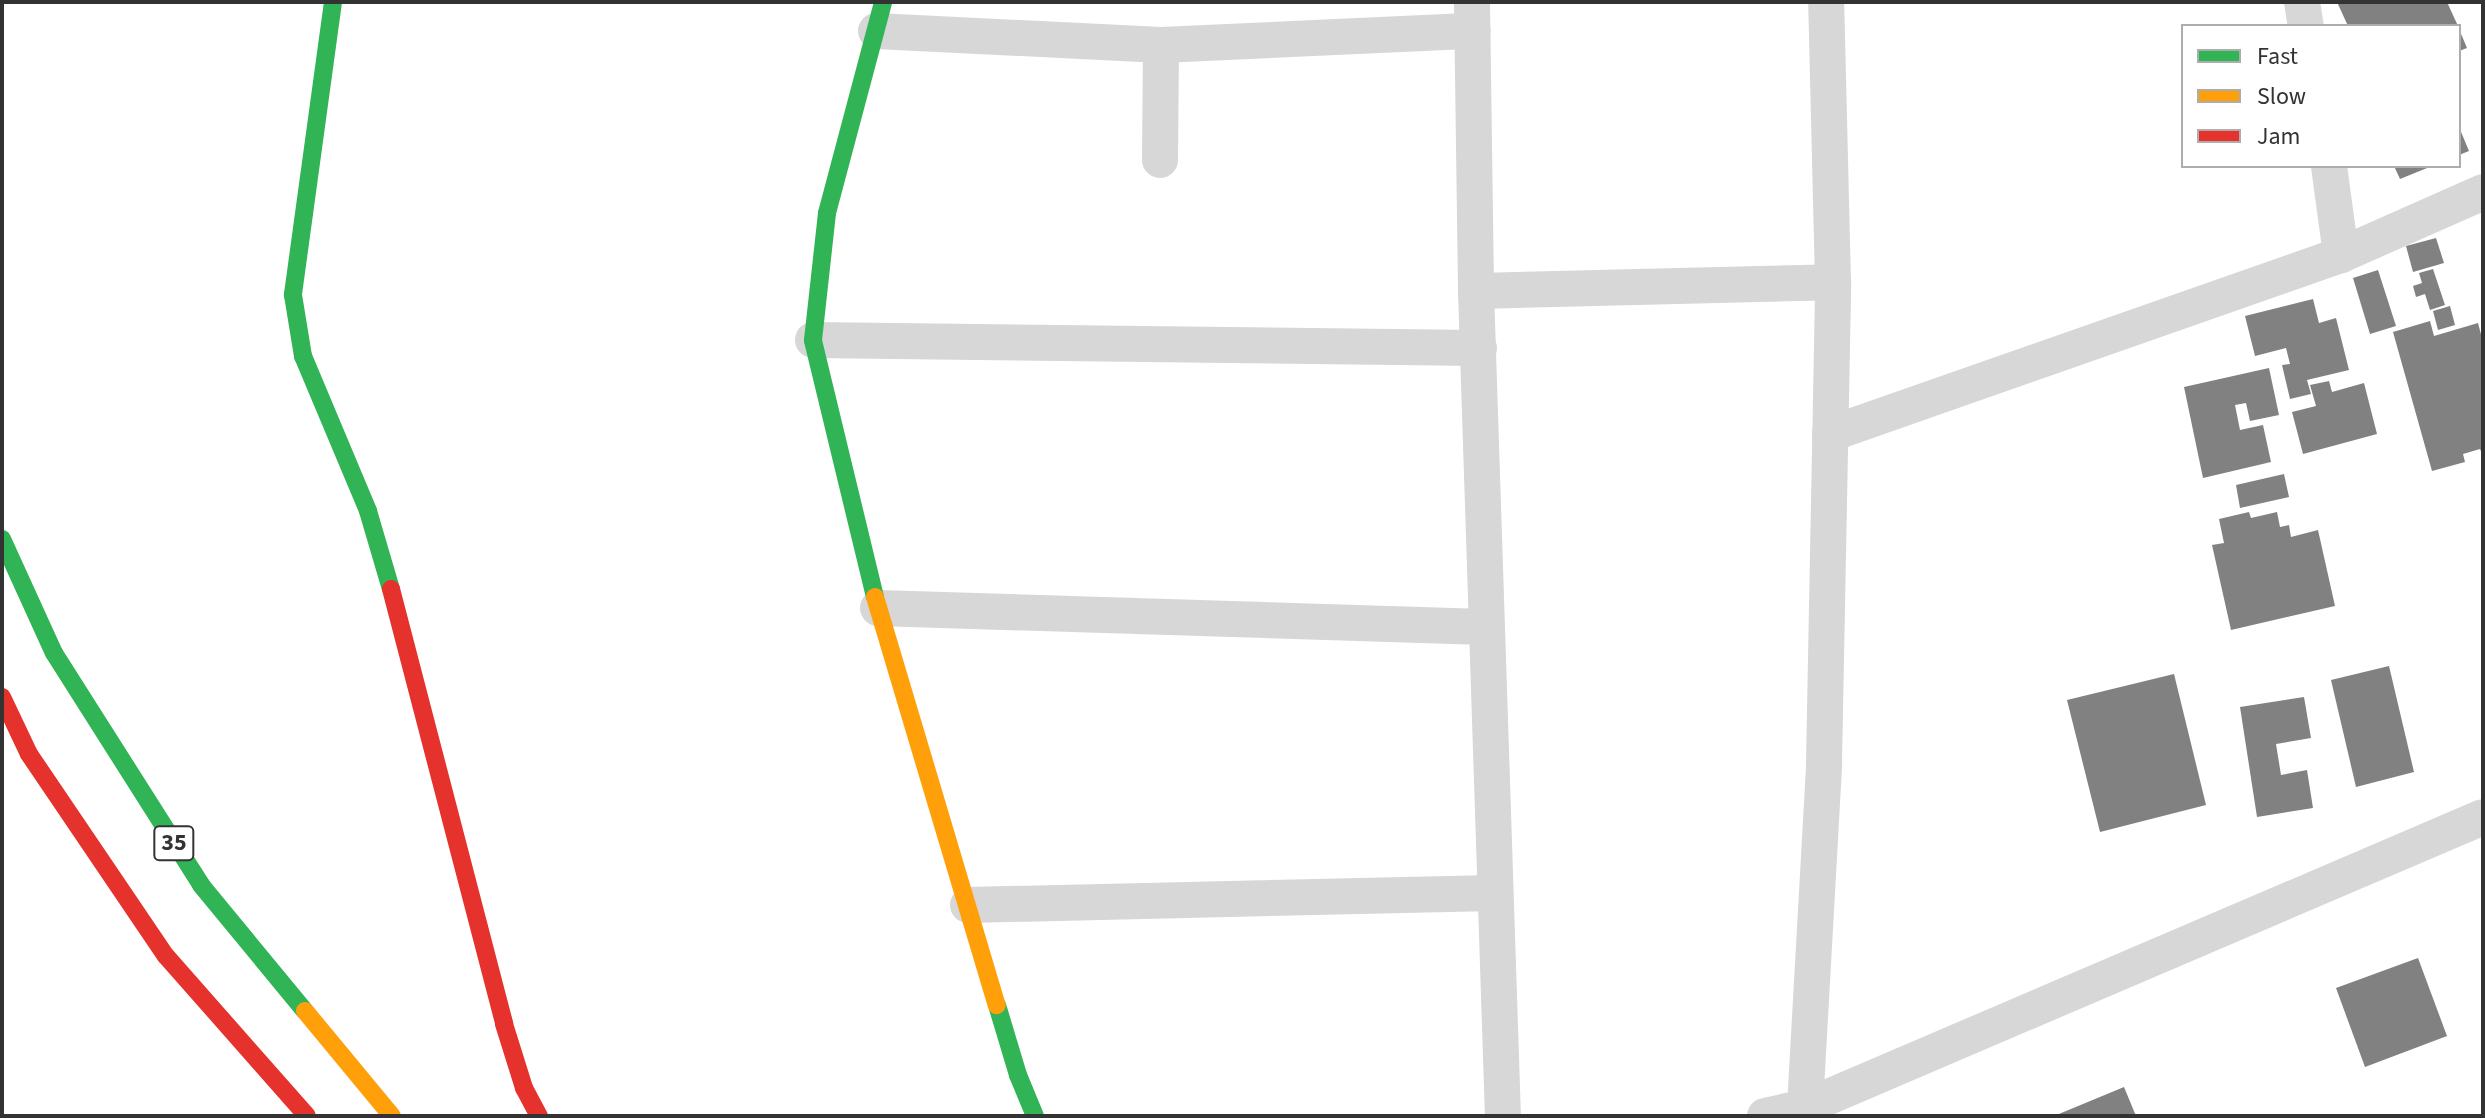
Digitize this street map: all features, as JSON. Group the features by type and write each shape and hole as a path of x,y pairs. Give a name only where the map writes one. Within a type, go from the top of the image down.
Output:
{"main road":[{"path":"333,2 293,295 303,356 368,511 410,651 504,1024 524,1088 539,1116"},
{"path":"879,16 827,213 813,340 878,608 1018,1075 1035,1116"},
{"name":"35","path":"2,539 54,653 201,885 392,1116"},
{"path":"2,697 29,754 166,956 307,1116"}],"street":[{"path":"1807,1111 1824,763 1833,282 1826,2"},
{"path":"2302,2 2306,24"},
{"path":"879,16 1161,45 1472,16 1485,627 1503,1116"},
{"path":"1160,160 1161,45"},
{"path":"2329,168 2341,255"},
{"path":"1830,434 2341,255 2483,192"},
{"path":"1476,291 1833,282"},
{"path":"813,340 1479,348"},
{"path":"878,608 1485,627"},
{"path":"1765,1116 1807,1111 2483,817"},
{"path":"968,905 1494,893"}],"building":[{"path":"2337,2 2447,2 2457,24 2347,24"},
{"path":"2461,34 2467,48 2461,50"},
{"path":"2461,132 2469,151 2461,154"},
{"path":"2395,168 2427,168 2400,179"},
{"path":"2436,238 2444,263 2413,272 2406,246"},
{"path":"2433,269 2445,305 2430,310 2425,294 2416,297 2413,286 2422,283 2419,273"},
{"path":"2378,270 2396,326 2370,334 2353,278"},
{"path":"2313,299 2319,323 2336,318 2349,370 2307,380 2311,394 2290,399 2282,365 2290,364 2286,348 2255,356 2245,316"},
{"path":"2450,306 2455,325 2438,330 2433,311"},
{"path":"2430,321 2434,336 2478,323 2483,342 2483,456 2480,449 2463,454 2465,462 2432,471 2393,332"},
{"path":"2269,368 2279,415 2250,421 2246,403 2235,405 2240,430 2263,425 2271,462 2203,478 2184,387"},
{"path":"2329,381 2332,392 2364,383 2377,434 2303,454 2292,412 2316,406 2310,385"},
{"path":"2284,474 2289,497 2240,508 2236,485"},
{"path":"2249,512 2251,518 2277,512 2280,527 2289,525 2291,537 2318,530 2335,606 2231,630 2212,545 2224,543 2219,519"},
{"path":"2389,666 2414,772 2356,787 2331,680"},
{"path":"2174,674 2206,805 2100,832 2067,700"},
{"path":"2304,697 2311,738 2276,744 2281,775 2307,770 2313,808 2257,817 2240,707"},
{"path":"2418,958 2447,1036 2365,1067 2336,988"},
{"path":"2124,1087 2136,1116 2054,1116"}],"traffic: fast":[{"path":"333,2 293,295 303,356 368,511 391,589"},
{"path":"875,597 813,340 827,213 883,2"},
{"path":"2,539 54,653 201,885 305,1011"},
{"path":"997,1005 1018,1075 1035,1116"}],"traffic: slow":[{"path":"875,597 997,1005"},
{"path":"305,1011 392,1116"}],"traffic: jam":[{"path":"391,589 504,1024 524,1088 539,1116"},
{"path":"2,697 29,754 166,956 307,1116"}]}
